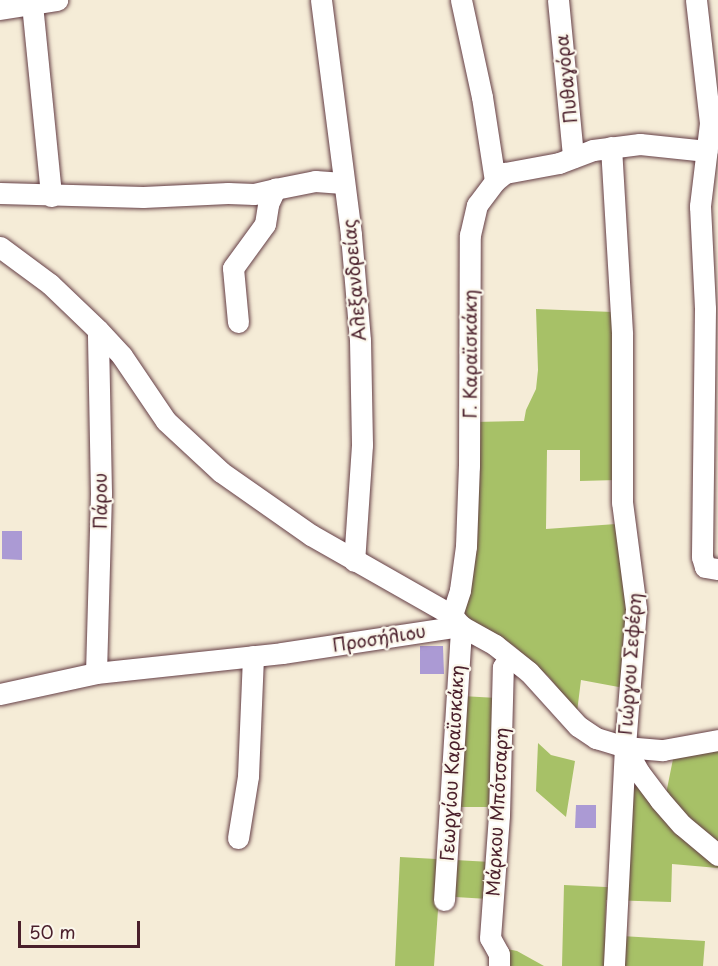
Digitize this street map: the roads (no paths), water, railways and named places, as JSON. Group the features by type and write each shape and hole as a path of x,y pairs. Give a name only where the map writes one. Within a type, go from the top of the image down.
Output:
{"street":[{"path":"0,9 57,0"},
{"name":"Αλεξανδρείας","path":"321,0 351,236 360,340 362,445 354,561"},
{"path":"461,0 482,97 495,181"},
{"name":"Πυθαγόρα","path":"558,0 573,157"},
{"path":"696,0 709,108 707,151 702,173 700,206 705,309 702,557 705,567 718,569"},
{"path":"32,4 51,196"},
{"name":"Γ. Καραϊσκάκη","path":"456,620 466,546 472,222 477,205 495,181 516,169 559,163 611,147 654,144 707,151"},
{"name":"Γιώργου Σεφέρη","path":"611,147 622,334 622,502 636,609 625,747 614,966"},
{"path":"0,194 51,196 254,194 315,181 343,183"},
{"path":"238,322 233,268 265,224 268,204 275,189"},
{"path":"0,247 50,284 98,330 122,356 166,421 187,442 241,487 354,561 456,620 510,658 539,682 589,735 625,747 663,750 718,740"},
{"name":"Πάρου","path":"96,673 101,493 98,330"},
{"name":"Προσήλιου","path":"0,694 96,673 253,656 456,620"},
{"name":"Γεωργίου Καραϊσκάκη","path":"444,900 456,620"},
{"path":"238,838 248,776 253,656"},
{"name":"Μάρκου Μπότσαρη","path":"499,966 499,954 490,939 499,815 502,667 510,658"},
{"path":"625,747 645,781 674,816 718,855"}]}
